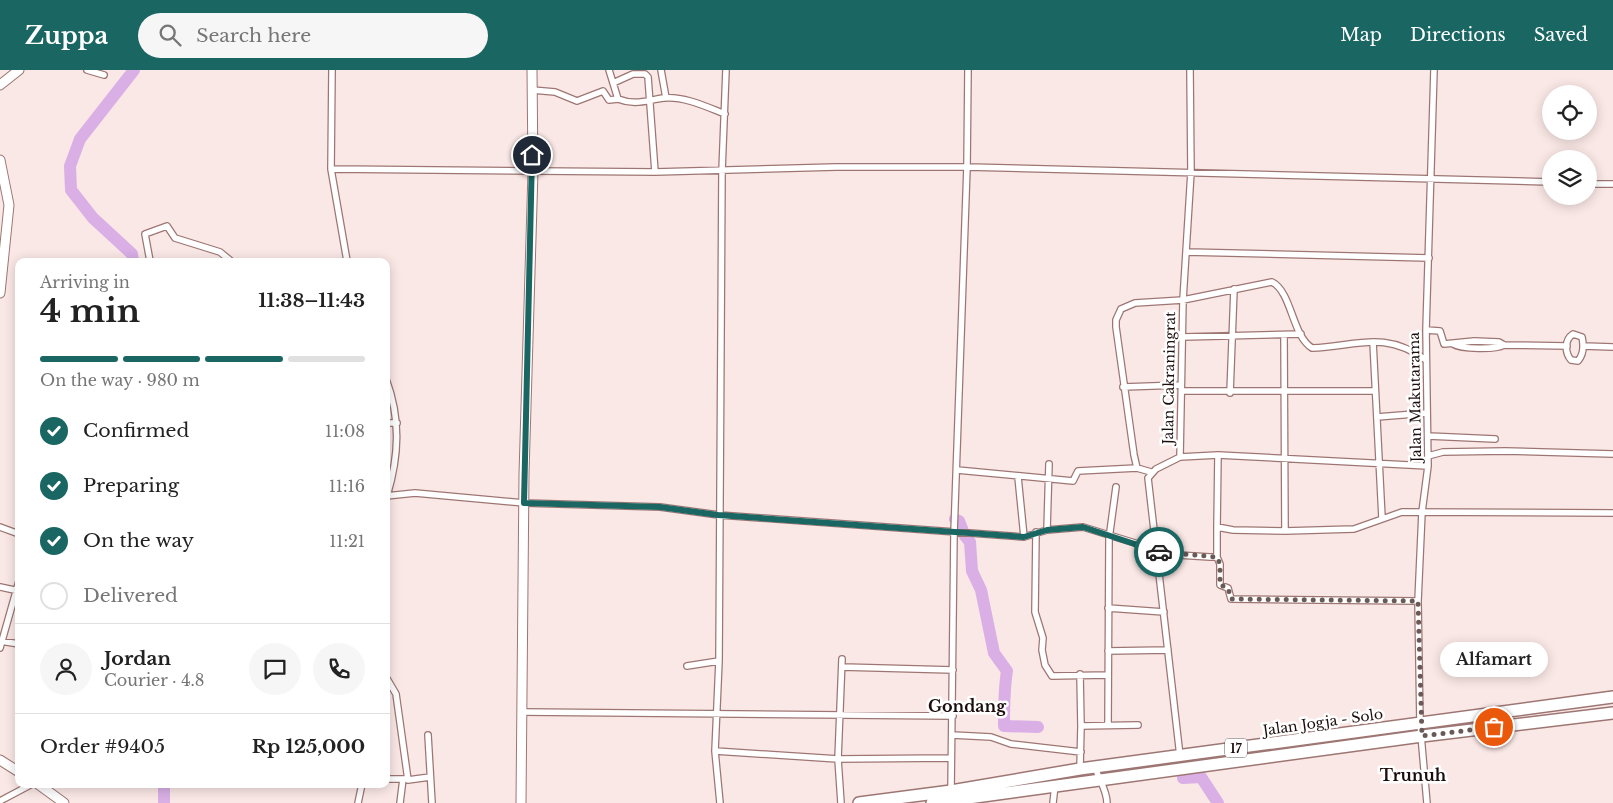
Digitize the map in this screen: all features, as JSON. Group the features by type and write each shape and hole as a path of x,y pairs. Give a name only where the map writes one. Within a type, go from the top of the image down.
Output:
{"highway":[{"name":"Jalan Jogja - Solo","path":"932,803 1080,769 1613,697"},
{"name":"Jalan Jogja - Solo","path":"859,803 954,798 1055,786 1613,712"}],"street":[{"path":"0,85 20,70"},
{"path":"87,70 104,75"},
{"path":"332,70 331,169 346,258"},
{"path":"522,803 524,503 533,171 532,70"},
{"path":"609,70 618,99"},
{"path":"661,70 666,98"},
{"path":"720,803 715,751 719,661 718,515 722,171 726,70"},
{"path":"954,798 951,758 954,533 967,167 968,70"},
{"name":"Jalan Cakraningrat","path":"1151,472 1180,457 1183,300 1191,172 1190,70"},
{"name":"Jalan Makutarama","path":"1427,803 1420,724 1418,601 1422,512 1428,466 1426,330 1433,178 1434,70"},
{"path":"613,83 633,74 645,74 648,77 656,172"},
{"path":"532,90 555,92 577,101 603,91 609,100 618,99 628,104 666,98 700,104 724,114"},
{"path":"0,160 9,204 0,293"},
{"path":"331,169 656,172 836,167 967,167 1542,182"},
{"path":"1597,184 1613,184"},
{"path":"149,258 145,234 167,226 175,238 220,252 227,258"},
{"path":"1186,252 1429,258"},
{"path":"1138,468 1123,386 1116,320 1121,309 1135,303 1183,300 1272,282 1277,284 1301,334 1312,348 1373,342 1404,346 1426,360"},
{"path":"1230,393 1234,290"},
{"path":"1426,330 1440,331 1444,344 1453,344 1458,347 1474,344 1494,349 1504,345 1567,346"},
{"path":"1183,337 1284,336 1301,334"},
{"path":"1573,334 1582,337 1583,346 1580,359 1574,361 1567,356 1569,336 1573,334"},
{"path":"1284,336 1283,459 1285,532"},
{"path":"1373,342 1382,518"},
{"path":"1583,346 1613,348"},
{"path":"1123,386 1182,388 1230,393 1375,391"},
{"path":"390,389 397,423 396,456 390,480"},
{"path":"1377,417 1427,413"},
{"path":"390,423 397,423"},
{"path":"1428,436 1495,439"},
{"path":"1428,456 1443,452 1505,451 1613,454"},
{"path":"1180,457 1218,455 1428,466"},
{"path":"1218,455 1217,557 1220,564 1220,585 1228,588 1231,599 1418,601"},
{"path":"1047,530 1049,464"},
{"path":"957,470 1073,481 1078,471 1138,468 1151,472 1148,478 1149,495 1180,756"},
{"path":"1018,477 1024,537"},
{"path":"1108,725 1110,536 1116,488"},
{"path":"390,496 415,493 524,503 660,507 718,515 1024,537 1047,530 1083,527 1166,554 1217,557"},
{"path":"1217,527 1233,530 1285,532 1354,529 1402,512 1613,513"},
{"path":"0,527 15,533"},
{"path":"1036,532 1035,608 1043,638 1042,650 1045,665 1052,676 1108,675"},
{"path":"0,587 15,590"},
{"path":"0,648 15,600"},
{"path":"1108,608 1164,612"},
{"path":"1,641 15,643"},
{"path":"1108,651 1168,650"},
{"path":"841,803 838,759 842,659"},
{"path":"687,666 719,661"},
{"path":"842,667 953,670"},
{"path":"1080,674 1080,769"},
{"path":"390,684 396,694 405,780 400,803"},
{"path":"523,712 953,716"},
{"path":"1081,726 1138,725"},
{"path":"428,735 432,803"},
{"path":"952,735 991,737 1011,744 1080,752"},
{"path":"715,751 838,759 951,758"},
{"path":"0,760 15,769"},
{"path":"1095,767 1099,780 1107,792 1108,803"},
{"path":"390,779 405,780 430,777"},
{"path":"1053,803 1055,786"},
{"path":"0,801 24,788"},
{"path":"43,788 64,803"},
{"path":"358,803 361,788"}],"waterway":[{"path":"133,258 132,254 93,218 71,190 70,166 80,139 134,70"},
{"path":"955,519 959,521 965,536 970,542 972,571 981,590 994,653 1007,671 1004,726 1038,727"},
{"path":"1183,778 1201,777 1218,803"},
{"path":"164,788 164,803"}],"way so far":[{"path":"1159,552 1162,554 1217,557 1220,564 1220,585 1228,588 1229,598 1231,599 1418,601 1420,724 1422,736 1494,727"}],"place":[{"name":"Alfamart","path":"1494,727"}],"district":[{"name":"Gondang","path":"967,706"},
{"name":"Trunuh","path":"1413,775"}],"route":[{"path":"532,155 524,503 660,507 718,515 1024,537 1047,530 1083,527 1159,552"}]}
